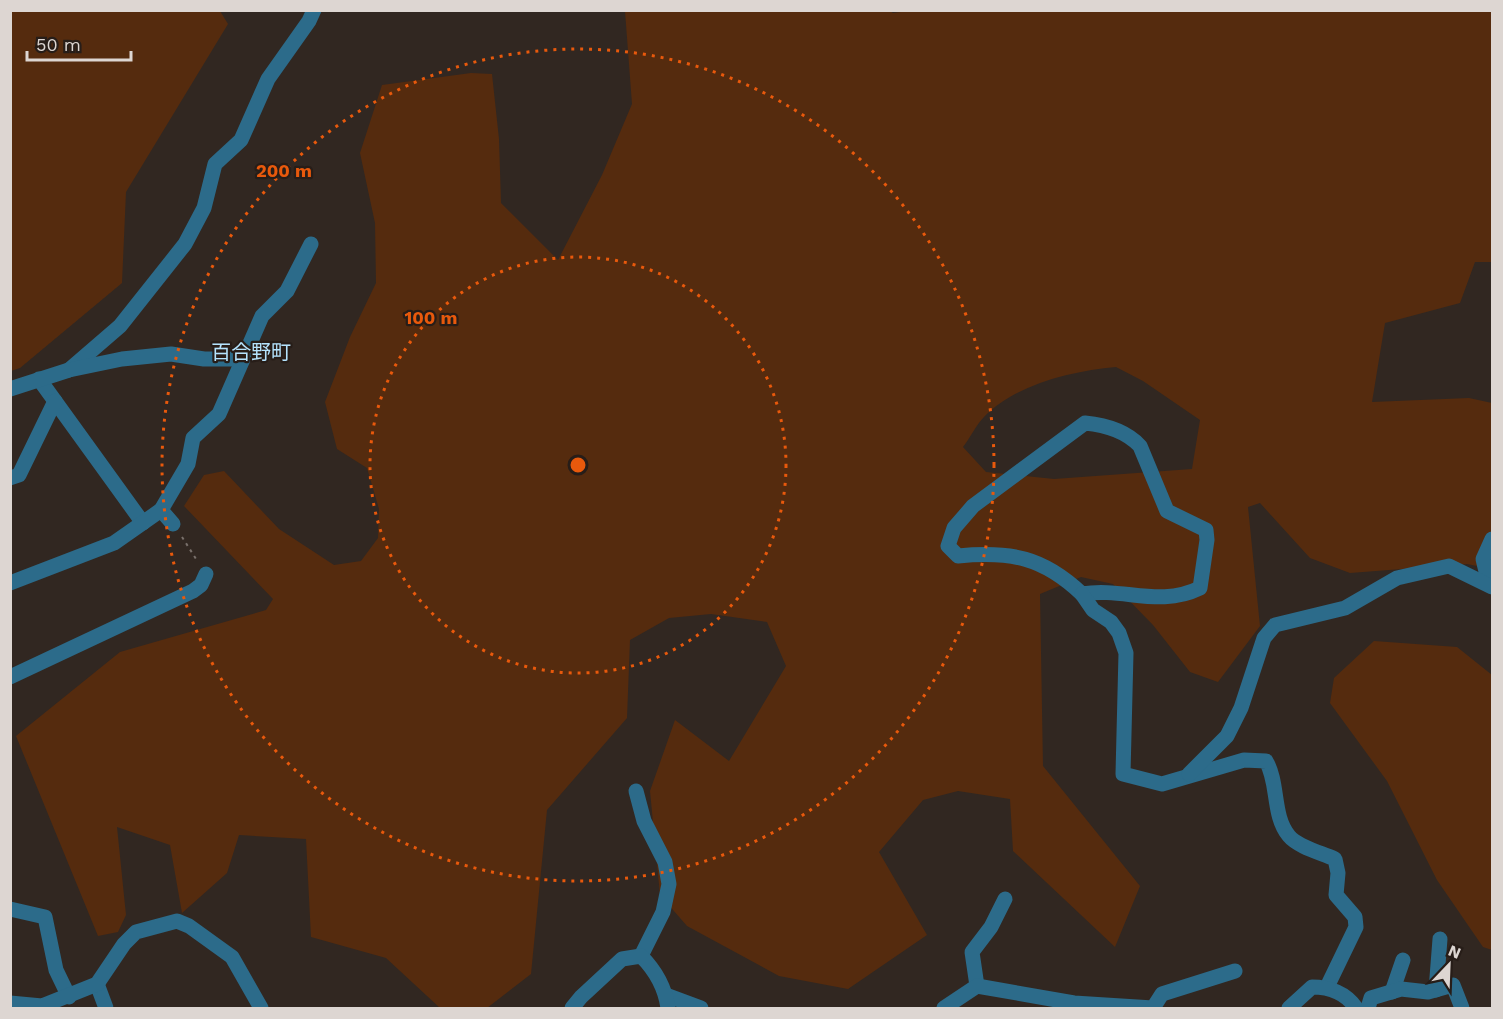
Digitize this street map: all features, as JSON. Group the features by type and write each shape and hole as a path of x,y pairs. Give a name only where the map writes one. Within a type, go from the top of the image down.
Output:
{"street":[{"path":"69,370 120,326 185,244 204,208 215,164 241,140 268,79 309,21 314,10"},
{"path":"10,583 114,543 161,510 188,464 194,438 219,414 241,359 262,316 287,291 311,244"},
{"path":"10,389 69,370 122,359 171,354 204,359 241,359"},
{"path":"39,379 142,523"},
{"path":"10,478 19,475 55,400"},
{"path":"1082,594 1100,591 1143,597 1182,597 1200,588 1207,540 1206,531 1167,511 1140,446 1133,438 1102,425 1085,423 973,506 954,528 948,546 958,556 980,554 1027,557 1065,578 1082,594 1093,610 1111,622 1119,633 1126,653 1124,774 1162,784 1244,759 1266,761 1272,771 1282,825 1290,838 1335,859 1338,873 1336,896 1355,917 1356,927 1327,987"},
{"path":"161,510 173,524"},
{"path":"1491,586 1483,559 1492,539"},
{"path":"1187,776 1227,736 1241,708 1264,638 1275,626 1345,608 1397,578 1449,566 1491,586"},
{"path":"10,677 193,591 201,585 206,574"},
{"path":"636,791 644,821 665,862 669,884 663,912 641,956"},
{"path":"977,986 972,952 991,927 1005,899"},
{"path":"10,909 45,917 56,970 69,997"},
{"path":"10,1003 42,1006 97,984 124,944 136,932 177,921 189,926 232,957 256,1008"},
{"path":"1436,990 1440,939"},
{"path":"641,956 656,971 667,1002 701,1008"},
{"path":"572,1008 581,996 622,959 641,956"},
{"path":"1392,992 1403,960"},
{"path":"944,1008 977,986 1051,1004 1153,1008 1162,994 1235,971"},
{"path":"97,984 106,1008"},
{"path":"1368,1008 1371,998 1401,989 1417,992 1453,985 1462,1008"},
{"path":"1289,1008 1312,987 1327,987 1351,1001 1356,1008"}],"path":[{"path":"173,524 206,574"}],"shaded area":[{"path":"11,10 220,11 228,24 126,192 122,283 20,368 11,371"},
{"path":"888,10 893,13 915,10 1492,11 1492,262 1475,262 1460,303 1385,323 1372,402 1469,398 1492,403 1492,569 1467,564 1350,573 1310,558 1260,503 1248,507 1260,626 1218,682 1190,672 1153,625 1113,584 1081,577 1040,594 1043,766 1140,886 1115,947 1013,851 1010,799 958,791 923,800 879,852 927,935 848,989 779,976 687,926 660,895 650,791 675,720 729,761 786,666 767,622 711,614 669,618 630,640 627,718 547,810 531,974 487,1008 440,1008 386,958 311,937 306,839 239,835 227,873 182,913 170,845 117,827 126,915 118,932 98,936 16,736 120,652 266,610 273,599 184,506 204,475 224,471 279,529 334,565 361,561 378,538 379,509 367,468 337,449 325,402 350,337 376,283 375,223 360,153 382,85 471,73 492,74 499,139 501,203 558,260 602,175 632,104 625,11","holes":["1116,367 1143,381 1200,420 1192,469 1054,479 986,472 963,447 981,420 997,406 1012,396 1046,381 1081,372"]},
{"path":"1374,641 1457,647 1492,675 1492,950 1483,947 1437,880 1387,781 1330,703 1334,678"}],"district":[{"name":"百合野町","path":"251,352"}]}
